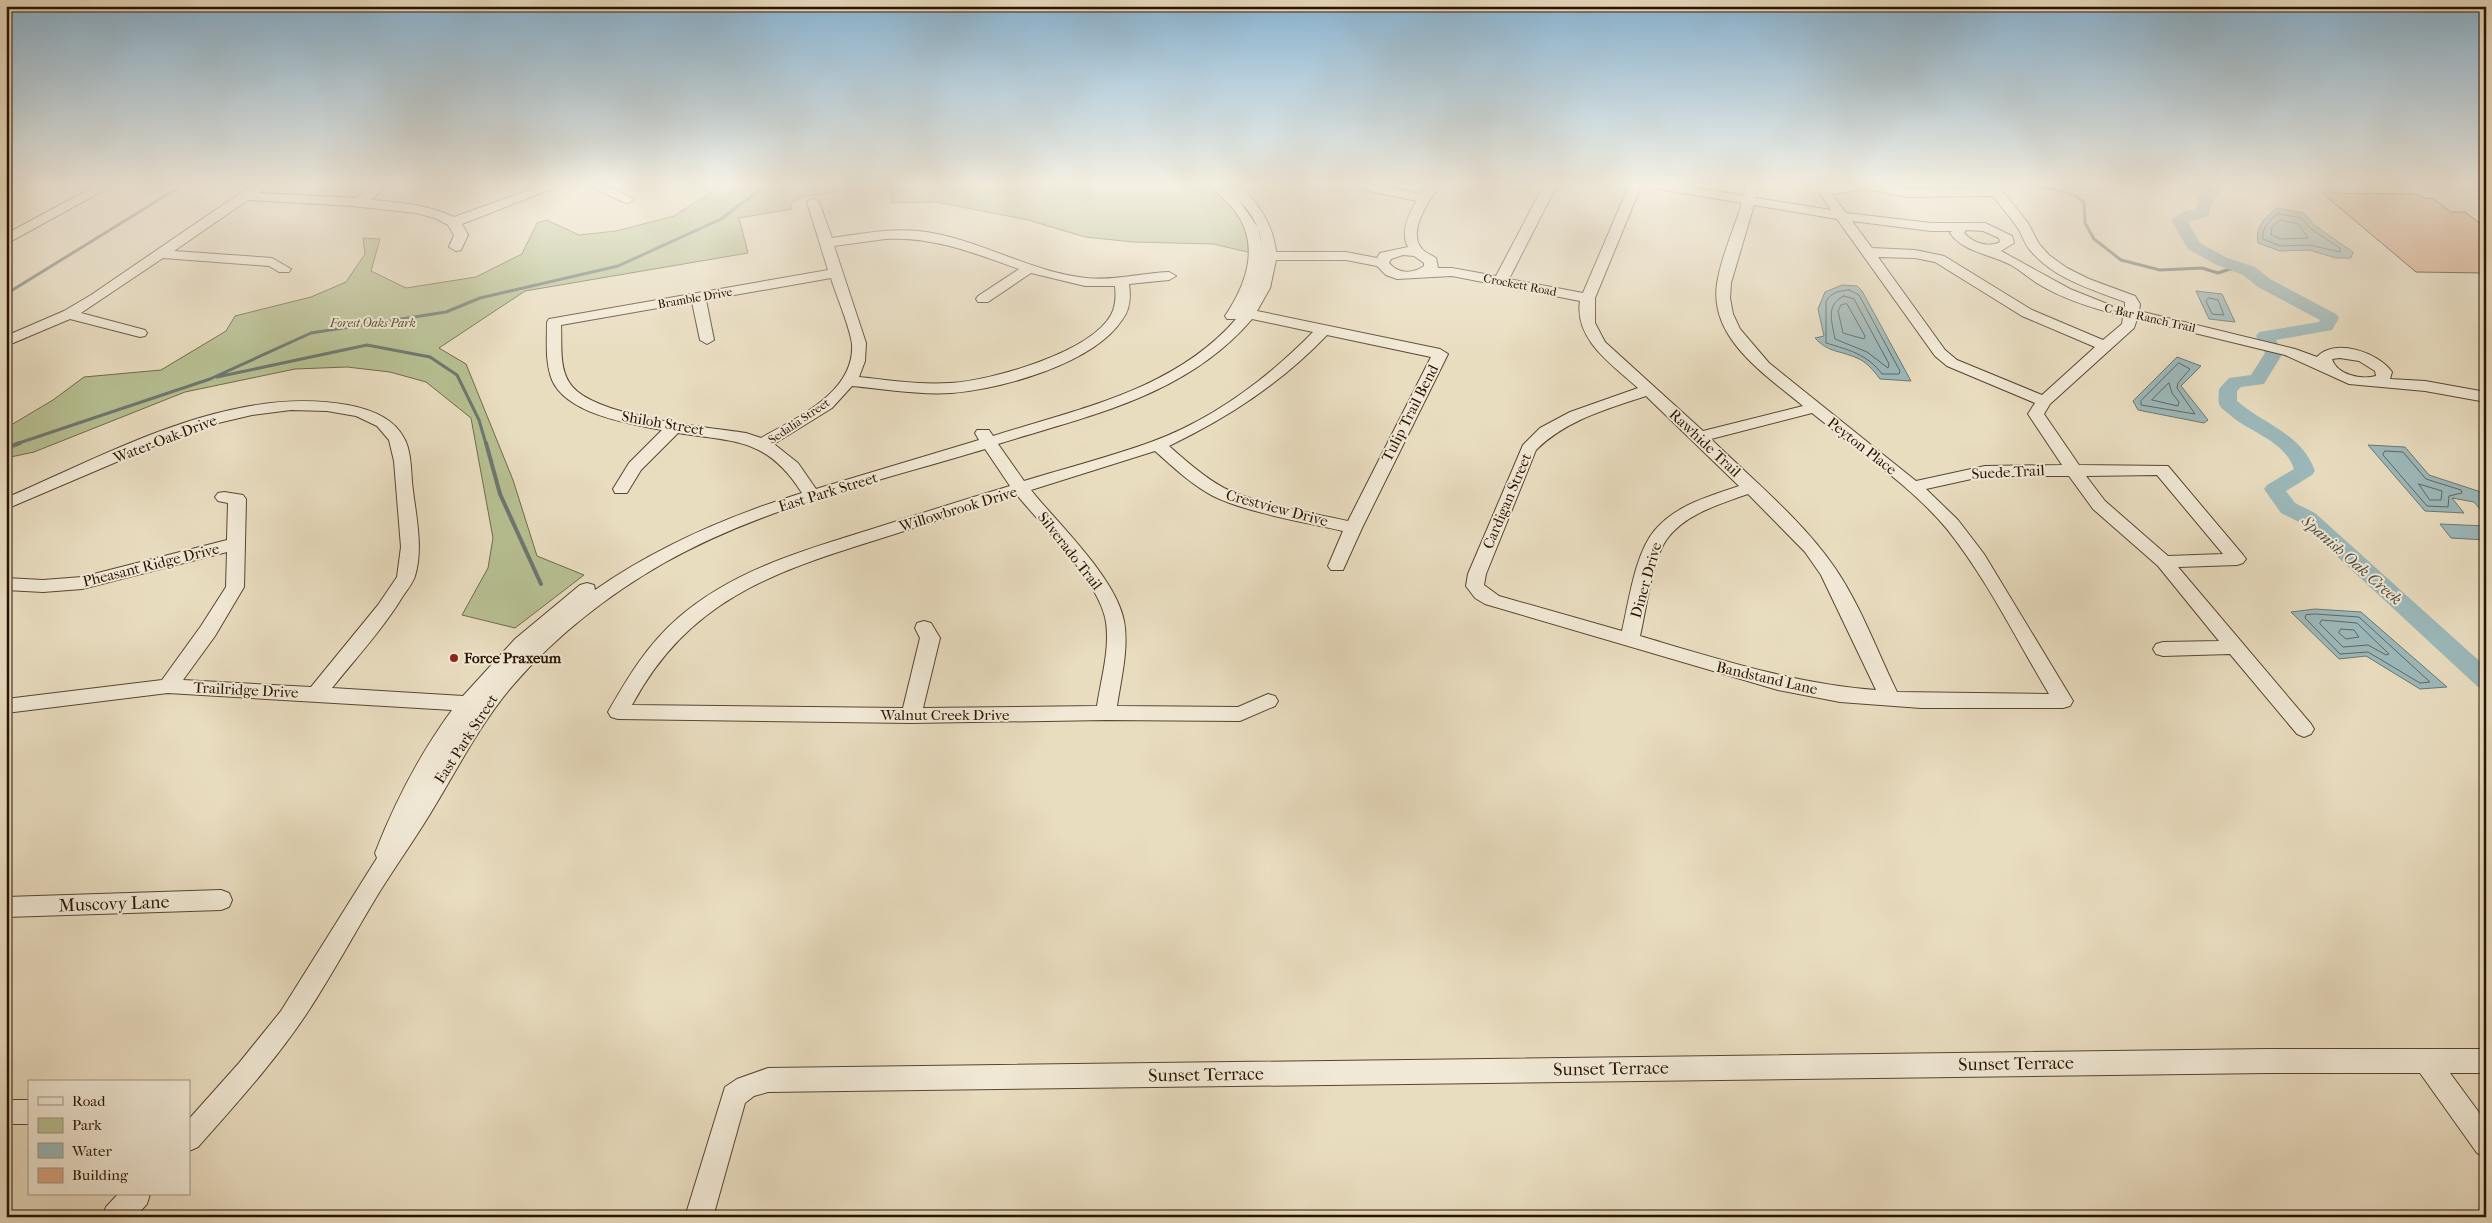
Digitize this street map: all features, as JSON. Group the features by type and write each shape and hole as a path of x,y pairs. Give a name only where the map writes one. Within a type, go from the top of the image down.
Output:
{"street":[{"path":"6,342 69,314 181,240"},
{"path":"456,247 459,240"},
{"name":"Sedalia Street","path":"763,444 820,408 849,381 858,365 859,343 835,273 827,240"},
{"path":"828,243 851,240"},
{"path":"941,240 1079,281 1122,282 1169,276"},
{"name":"East Park Street","path":"986,438 1142,381 1174,364 1202,345 1226,324 1242,303 1264,256 1257,240"},
{"name":"East Park Street","path":"378,875 397,821 444,735 466,703 505,659 546,620 600,579 680,533 719,516 1123,399 1179,374 1213,350 1248,314 1265,287 1264,256 1267,240"},
{"path":"1383,260 1388,271 1404,276 1429,266 1410,248 1410,240"},
{"path":"1501,281 1523,240"},
{"name":"Rawhide Trail","path":"1612,240 1588,298 1585,311 1588,330 1600,345 1647,390 1752,487 1811,548 1829,573 1890,699"},
{"name":"Peyton Place","path":"1737,240 1723,284 1722,306 1730,328 1743,346 1813,408 1913,487 1952,524 1978,558 2063,701"},
{"path":"1858,240 1940,354 1952,363 2044,401"},
{"name":"C-Bar Ranch Trail","path":"1967,240 1970,244 1985,248 2017,263 2045,282 2100,306 2290,352 2358,381 2379,375 2425,386 2486,397"},
{"name":"C-Bar Ranch Trail","path":"2006,240 2007,248 2017,263"},
{"path":"2030,240 2044,258 2062,271 2084,282 2130,299 2134,304 2129,325 2044,401 2036,414 2040,424 2099,505 2164,562 2304,729"},
{"path":"1985,248 1999,247 2007,243"},
{"path":"1264,256 1383,260 1410,248"},
{"path":"1867,252 1915,254 1939,259 2027,313 2105,346"},
{"path":"161,254 272,262 284,269"},
{"name":"Crockett Road","path":"1429,266 1588,298"},
{"path":"983,300 1030,268"},
{"name":"Bramble Drive","path":"554,322 835,273"},
{"path":"849,381 915,387 952,388 1009,376 1060,359 1087,345 1108,329 1122,307 1124,297 1122,282"},
{"path":"698,297 707,340"},
{"path":"69,314 140,333"},
{"name":"Tulip Trail Bend","path":"1248,314 1322,331 1440,354 1353,528 1337,566"},
{"name":"Shiloh Street","path":"554,322 556,367 563,386 583,404 612,414 746,438 763,444 778,452 790,462 809,491"},
{"name":"Willowbrook Drive","path":"618,712 649,661 681,625 713,599 758,573 804,556 1158,445 1206,423 1243,401 1275,378 1322,331"},
{"name":"C-Bar Ranch Trail","path":"2290,352 2346,354 2360,357 2379,375"},
{"path":"2330,354 2324,361 2332,371"},
{"name":"Cardigan Street","path":"1482,594 1475,586 1477,574 1529,448 1546,431 1576,415 1647,390"},
{"name":"Water Oak Drive","path":"6,504 169,434 252,410 291,405 327,406 360,412 383,423 397,439 402,461 410,547 406,577 385,610 317,693"},
{"path":"1700,437 1813,408"},
{"path":"621,489 635,467 675,426"},
{"name":"Silverado Trail","path":"986,438 1021,489 1086,568 1104,594 1115,620 1115,645 1106,713"},
{"name":"Crestview Drive","path":"1158,445 1189,472 1219,492 1264,507 1353,528"},
{"path":"2074,470 2163,464 2244,561 2164,562"},
{"name":"Suede Trail","path":"1913,487 1985,471 2074,470"},
{"name":"Diner Drive","path":"1629,640 1648,564 1660,535 1685,514 1714,500 1752,487"},
{"name":"East Park Street","path":"190,1137 250,1069 300,1003 378,875 417,818 486,704 530,654 594,598 632,574 719,528 809,491"},
{"path":"168,686 208,631 235,587 237,499 224,497"},
{"name":"Pheasant Ridge Drive","path":"6,584 43,586 82,583 236,544"},
{"name":"Bandstand Lane","path":"1482,594 1492,600 1778,683 1840,694 1921,701 2063,701"},
{"path":"911,716 930,638 924,628"},
{"path":"2163,649 2235,647"},
{"name":"Trailridge Drive","path":"6,706 168,686 486,704"},
{"name":"Walnut Creek Drive","path":"618,712 911,716 1106,713 1240,714 1268,701"},
{"name":"Muscovy Lane","path":"6,907 221,900"},
{"path":"2427,1061 2486,1144"},
{"name":"Sunset Terrace","path":"699,1217 734,1096 752,1084 768,1080 2486,1061"},
{"path":"6,1112 28,1112"},
{"path":"116,1217 136,1196"}],"green space":[{"name":"Forest Oaks Park","path":"363,240 380,240 371,271 406,288 476,277 522,254 529,240 745,240 748,253 525,291 439,348 466,364 513,480 537,556 584,575 515,628 462,615 488,568 493,538 471,418 426,382 390,372 347,367 295,369 185,392 34,452 6,458 6,428 53,400 84,377 161,370 226,331 235,316 311,297 346,282 365,254"},
{"path":"1115,240 1249,240 1252,253 1213,244"}],"water":[{"path":"2258,240 2336,240 2353,252 2351,258 2336,258 2309,250 2280,251 2258,243"},
{"path":"1842,285 1857,286 1862,291 1911,381 1880,379 1861,360 1830,349 1815,338 1824,336 1818,309 1825,292"},
{"path":"2196,291 2222,294 2235,322 2209,319"},
{"path":"2177,357 2201,366 2181,386 2208,420 2204,423 2138,410 2133,401"},
{"path":"2368,445 2405,447 2429,475 2484,493 2486,516 2474,502 2452,498 2464,513 2425,511"},
{"path":"2440,524 2486,526 2486,540 2451,538"},
{"path":"2315,609 2361,612 2447,687 2420,689 2366,656 2339,659 2291,612"}],"building":[{"path":"2378,240 2486,240 2486,273 2416,272"}],"waterway":[{"path":"6,294 93,240"},
{"path":"16,444 210,379 311,333 446,312 480,298 618,266 675,240"},
{"path":"2095,240 2121,260 2160,270 2202,268 2218,273 2230,269 2252,273"},
{"name":"Spanish Oak Creek","path":"2191,240 2194,246 2221,261 2249,271 2264,283 2330,318 2326,326 2265,336 2274,353 2257,380 2236,382 2228,389 2228,403 2246,418 2282,439 2296,452 2305,471 2274,489 2288,508 2308,518 2486,681"},
{"path":"217,377 367,345 430,357 457,375 479,420 486,444"},
{"path":"6,448 20,443"},
{"path":"486,443 500,494 541,584"}],"place":[{"name":"Force Praxeum","path":"454,658"}]}
